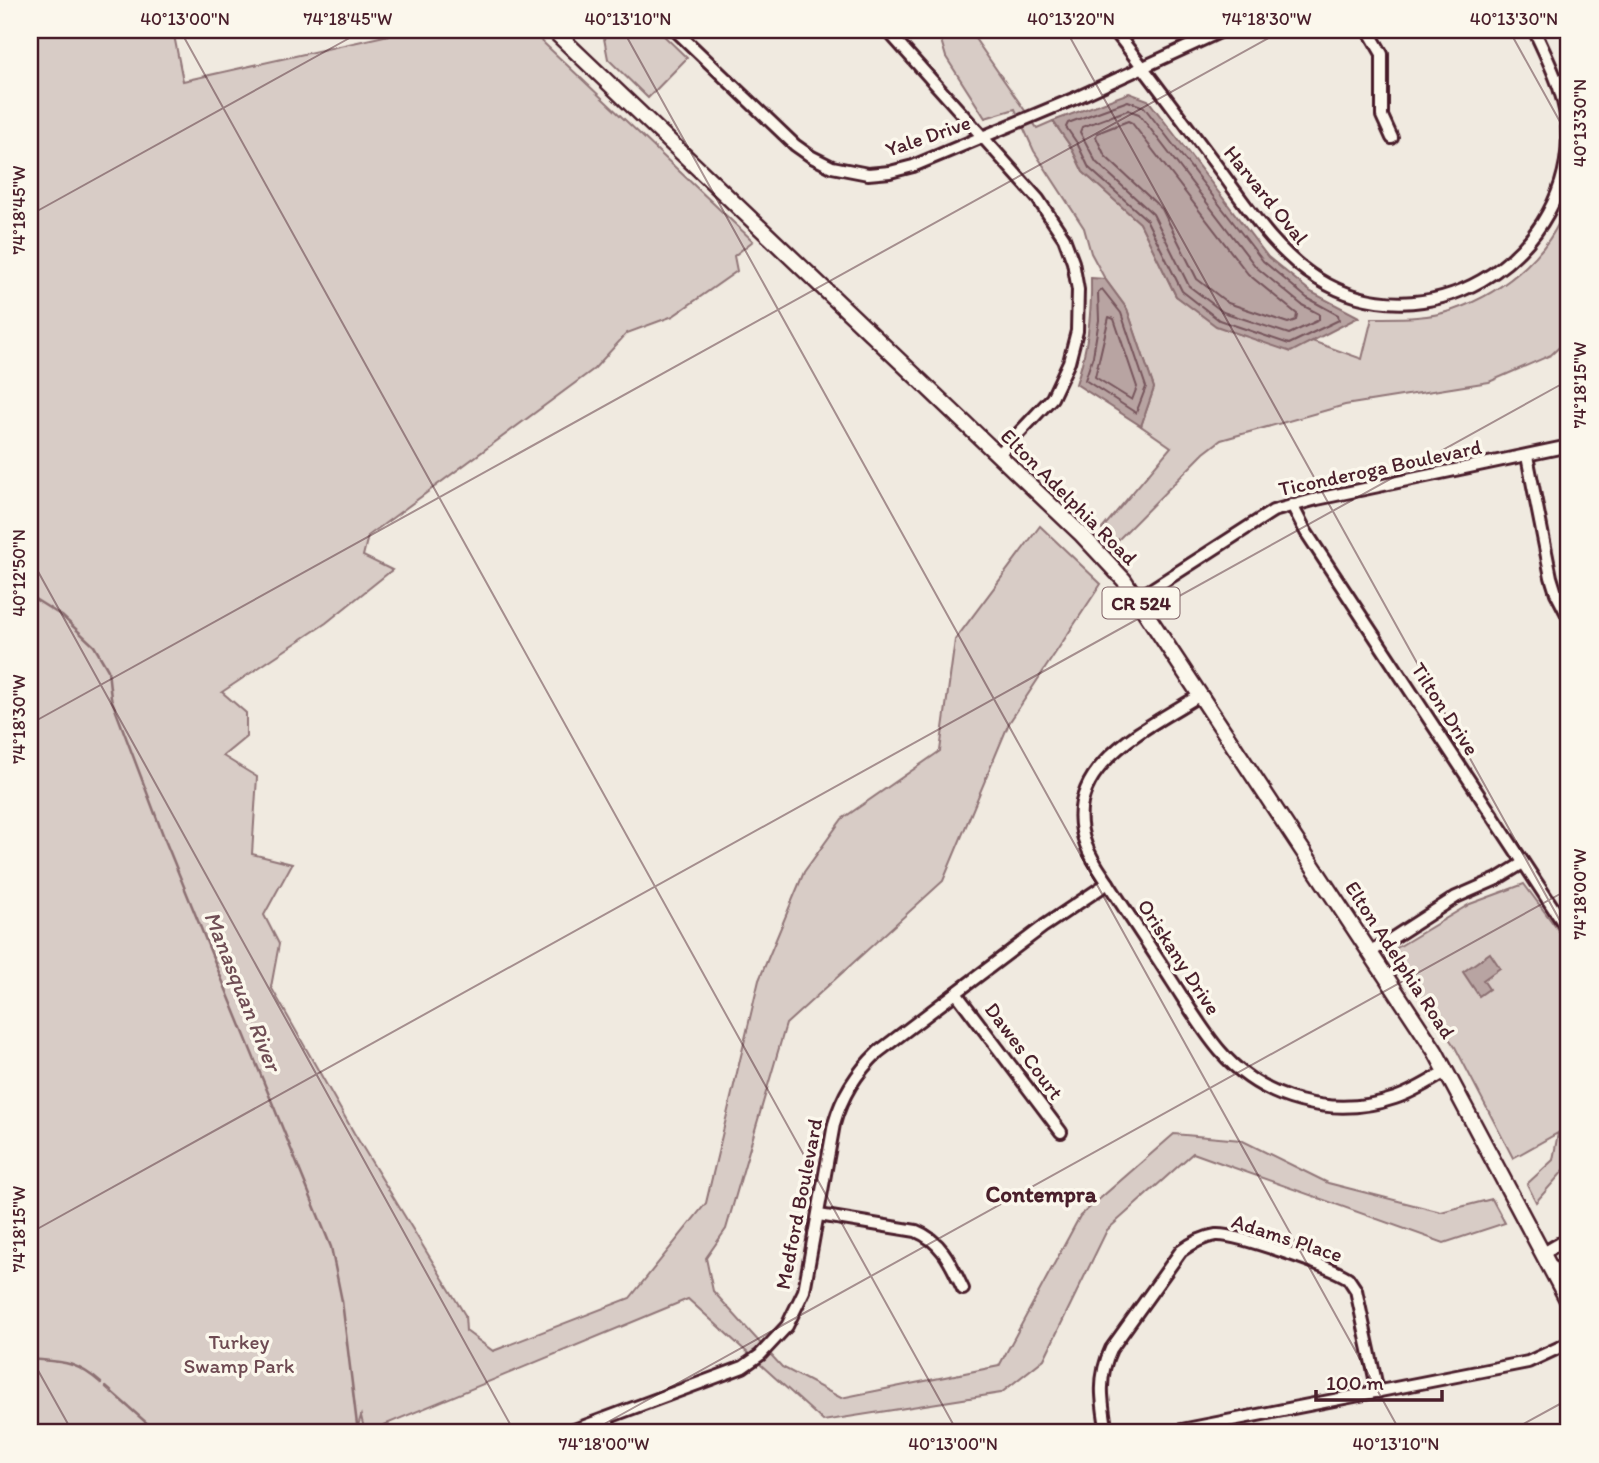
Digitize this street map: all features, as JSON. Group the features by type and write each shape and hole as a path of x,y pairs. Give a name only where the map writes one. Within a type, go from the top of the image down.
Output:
{"main road":[{"name":"Elton Adelphia Road","path":"553,30 998,455 1112,566 1138,598 1447,1071 1569,1303"}],"street":[{"name":"Yale Drive","path":"675,30 795,145 832,167 868,174 913,166 1144,68 1224,30"},
{"path":"887,30 1038,199 1064,238 1073,262 1078,290 1077,331 1069,362 1052,398 998,455"},
{"name":"Harvard Oval","path":"1114,30 1267,232 1305,270 1336,289 1389,301 1415,301 1461,291 1497,272 1530,241 1549,213 1558,195 1566,160 1566,110 1550,64 1534,30"},
{"path":"1368,30 1382,54 1382,116 1392,138"},
{"name":"Ticonderoga Boulevard","path":"1138,598 1273,511 1569,446"},
{"path":"1527,456 1551,577 1569,618"},
{"name":"Tilton Drive","path":"1292,505 1306,532 1569,932"},
{"name":"Oriskany Drive","path":"1200,695 1114,751 1102,762 1088,784 1082,804 1083,837 1090,856 1221,1052 1251,1078 1270,1090 1307,1103 1347,1107 1398,1097 1447,1071"},
{"path":"1370,952 1456,897 1497,880 1523,863"},
{"name":"Medford Boulevard","path":"566,1433 734,1371 760,1355 787,1326 800,1304 808,1275 834,1124 850,1084 878,1052 1044,926 1108,883"},
{"name":"Dawes Court","path":"956,993 1061,1132"},
{"path":"819,1214 926,1235 942,1248 962,1289"},
{"name":"Adams Place","path":"1107,1433 1101,1382 1111,1349 1181,1251 1192,1243 1213,1236 1240,1238 1348,1278 1356,1290 1378,1392"},
{"path":"1543,1253 1569,1238"},
{"path":"1166,1433 1528,1362 1569,1343"},
{"path":"607,1419 611,1433"},
{"path":"1227,1421 1229,1433"}],"green space":[{"name":"Turkey Swamp Park","path":"30,30 173,30 183,81 411,30 530,30 753,241 734,256 737,271 673,316 627,333 594,369 368,536 363,556 392,570 326,623 222,692 246,713 246,737 223,756 257,777 252,854 292,864 264,915 279,944 271,987 354,1133 465,1315 466,1331 493,1351 630,1298 706,1203 759,980 804,872 842,819 940,751 955,640 1040,526 1101,584 1009,723 943,881 786,1024 726,1229 706,1258 713,1291 782,1367 841,1398 999,1366 1080,1216 1174,1134 1241,1140 1328,1183 1441,1212 1492,1199 1505,1223 1444,1243 1193,1153 1107,1230 1044,1359 1001,1393 823,1421 688,1299 365,1433 361,1416 356,1433 30,1433"},
{"path":"609,30 658,30 687,58 648,98 608,59 603,33"},
{"path":"938,30 969,30 1037,128 1053,121 1071,147 1083,172 1140,223 1176,296 1291,351 1312,341 1362,359 1372,318 1443,313 1472,302 1510,280 1541,250 1554,232 1569,193 1569,338 1551,355 1489,382 1345,405 1221,440 1204,453 1114,544 1102,529 1171,447 1141,426 1154,388 1127,309 1105,279 1091,253 1084,228 1034,151 1015,109 985,118 946,57"},
{"path":"1524,884 1569,945 1569,1159 1565,1169 1536,1202 1527,1184 1553,1160 1558,1133 1513,1158 1455,1047 1394,961 1395,949 1470,904"}],"water":[{"path":"1129,93 1148,100 1268,257 1311,292 1359,317 1291,352 1216,326 1176,296 1140,223 1083,172 1071,147 1053,121"},
{"path":"1091,278 1105,279 1127,309 1154,388 1141,426 1076,384 1088,332"},
{"path":"1490,953 1500,968 1483,980 1489,989 1479,996 1463,972"}],"waterway":[{"name":"Manasquan River","path":"30,596 62,616 94,646 108,670 111,698 165,840 331,1247 342,1301 358,1433"},
{"path":"30,1359 75,1366 101,1383"},
{"path":"106,1387 158,1433"}],"district":[{"name":"Contempra","path":"1041,1194"}]}
